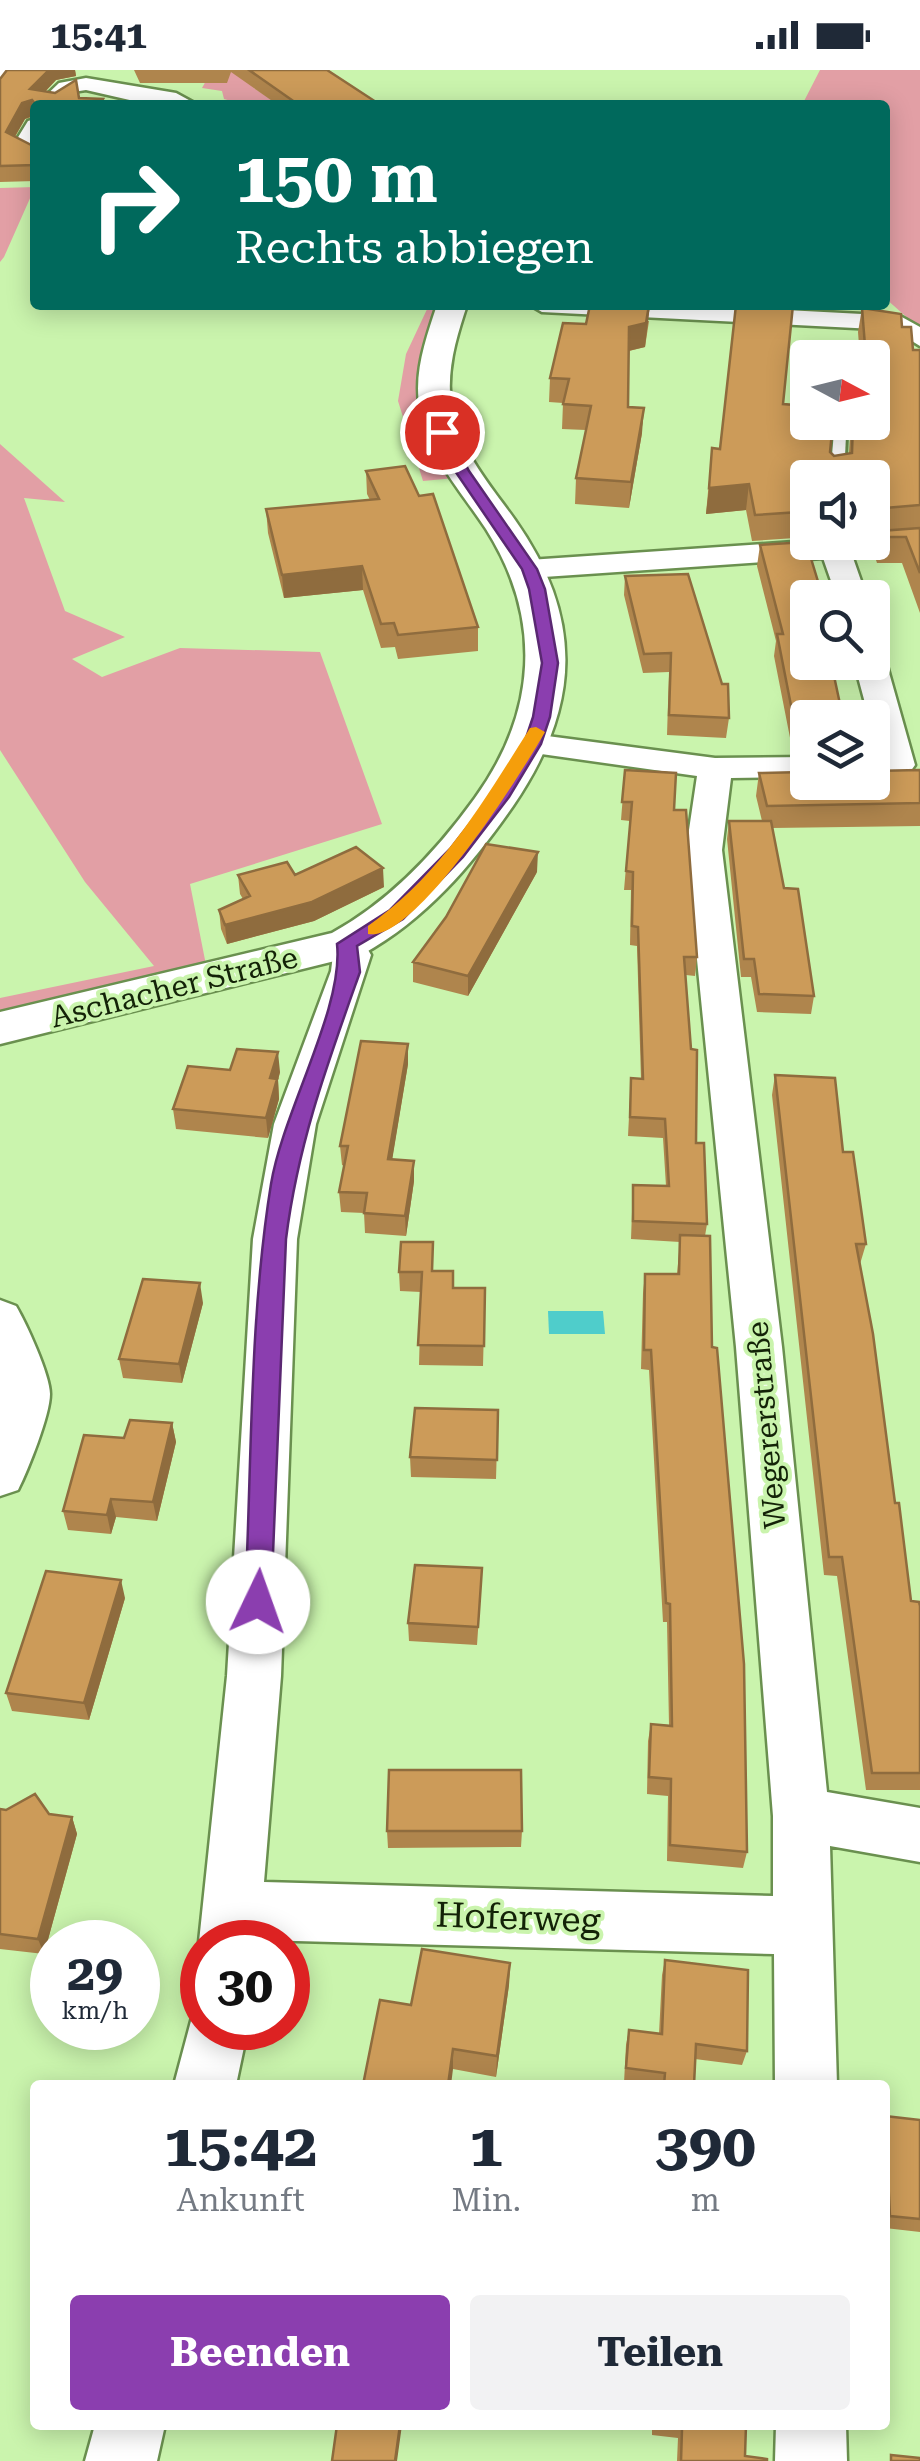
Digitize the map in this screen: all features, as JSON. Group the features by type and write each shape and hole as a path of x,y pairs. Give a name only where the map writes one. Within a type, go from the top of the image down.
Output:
{"street":[{"path":"50,100 62,83 89,73 128,94 178,100"},
{"path":"30,133 22,147 30,152"},
{"path":"451,310 434,371 436,411 462,471 530,569 541,603 550,663 532,744 715,768 790,767"},
{"path":"613,310 910,331"},
{"path":"890,543 920,542"},
{"path":"530,569 790,548"},
{"path":"890,718 920,718"},
{"path":"890,735 897,765"},
{"name":"Aschacher Straße","path":"0,1028 224,977 347,944 396,914 456,853 532,744"},
{"name":"Wegererstraße","path":"715,768 704,850 759,1347 801,1816 806,2080"},
{"path":"232,1920 254,1676 275,1239 295,1124 350,972 347,944"},
{"path":"0,1318 26,1393 0,1476"},
{"path":"801,1816 852,1821 920,1835"},
{"name":"Hoferweg","path":"310,1926 804,1926"},
{"path":"206,2080 212,2050"},
{"path":"121,2461 129,2430"},
{"path":"811,2430 811,2461"}],"shaded area":[{"path":"212,70 310,70 254,88 272,100 228,100 222,91 202,88"},
{"path":"820,70 920,70 920,329 890,302 890,100 805,100"},
{"path":"30,187 30,198 0,262 0,188"},
{"path":"427,310 441,310 455,478 423,481 398,401 406,354"},
{"path":"0,444 65,502 24,498 65,611 125,637 72,659 102,677 180,648 320,652 382,824 190,884 206,965 0,1015 0,998 154,966 85,882 0,750"}],"water":[{"path":"548,1311 603,1311 605,1334 549,1334"}],"building":[{"path":"7,70 49,70 30,89 55,93 76,80 79,98 103,99 22,103 6,132 30,144 30,165 0,166 0,79"},
{"path":"249,70 327,70 373,100 292,100"},
{"path":"589,310 648,310 646,323 629,327 628,407 644,408 631,482 576,478 591,406 563,404 569,379 550,378 563,323 586,324"},
{"path":"735,310 792,310 783,404 790,405 790,440 831,440 830,452 834,456 852,453 852,440 890,440 890,340 865,340 862,310 901,314 902,327 911,327 913,350 920,350 920,505 890,508 890,460 790,460 790,513 755,515 749,484 709,488 712,448 720,449"},
{"path":"405,466 419,496 433,494 478,627 398,635 394,623 381,624 362,566 282,575 266,509 379,499 366,471"},
{"path":"920,528 920,573 906,537 890,537 890,530"},
{"path":"790,543 790,560 811,560 818,580 790,580 790,680 835,680 839,700 790,700 777,634 783,634 760,545"},
{"path":"688,574 722,684 728,684 729,718 669,715 671,653 644,654 625,576"},
{"path":"625,770 676,773 674,810 686,810 697,957 684,957 691,1049 697,1050 696,1143 704,1143 707,1224 633,1221 633,1185 669,1186 665,1119 630,1117 631,1078 643,1079 638,927 632,926 633,872 626,871 632,802 622,802"},
{"path":"920,770 920,803 767,806 759,773 790,772 790,800 890,800 890,771"},
{"path":"729,821 771,821 784,888 798,889 814,996 759,994 754,959 744,959"},
{"path":"486,844 538,852 468,976 413,962 446,917"},
{"path":"356,847 383,868 312,902 225,925 219,910 250,896 238,875 287,862 295,875"},
{"path":"361,1041 408,1044 388,1159 414,1161 405,1216 364,1213 367,1193 339,1192 348,1146 340,1146"},
{"path":"237,1049 278,1052 270,1078 277,1079 266,1118 173,1109 188,1066 230,1070"},
{"path":"775,1075 835,1078 843,1152 853,1152 866,1244 856,1244 873,1334 911,1601 919,1602 920,1606 920,1773 872,1773 842,1557 829,1557"},
{"path":"680,1235 710,1236 712,1347 717,1348 744,1664 747,1852 670,1845 671,1779 649,1777 651,1724 672,1726 670,1604 666,1603 651,1350 644,1350 645,1274 679,1274"},
{"path":"401,1242 433,1242 432,1271 453,1271 453,1288 485,1288 484,1346 418,1345 422,1272 399,1272"},
{"path":"143,1279 200,1283 179,1364 119,1359"},
{"path":"415,1408 498,1410 497,1460 410,1457"},
{"path":"130,1420 172,1423 153,1502 111,1499 107,1515 63,1511 84,1435 124,1438"},
{"path":"415,1565 482,1568 478,1627 408,1623"},
{"path":"46,1571 121,1580 84,1703 6,1693"},
{"path":"389,1770 521,1770 522,1831 387,1831"},
{"path":"35,1794 49,1814 72,1817 43,1920 30,1920 30,1938 0,1934 0,1809 6,1810"},
{"path":"422,1949 510,1963 497,2056 453,2049 449,2080 364,2080 380,2000 411,2005"},
{"path":"665,1960 748,1970 747,2051 696,2044 694,2080 664,2080 665,2073 626,2068 629,2030 662,2034"},
{"path":"890,2117 920,2120 920,2219 890,2216"},
{"path":"336,2430 399,2430 395,2461 332,2461"},
{"path":"682,2430 746,2430 745,2456 767,2459 767,2461 681,2461"},
{"path":"891,2455 920,2458 920,2461 891,2461"}],"slow traffic":[{"path":"375,930 456,853 500,797 536,732"}],"route":[{"path":"258,1602 275,1239 282,1180 308,1084 350,972 352,955 347,944 396,914 456,853 500,797 532,744 542,717 550,663 544,618 530,569 462,471 442,432"}]}
